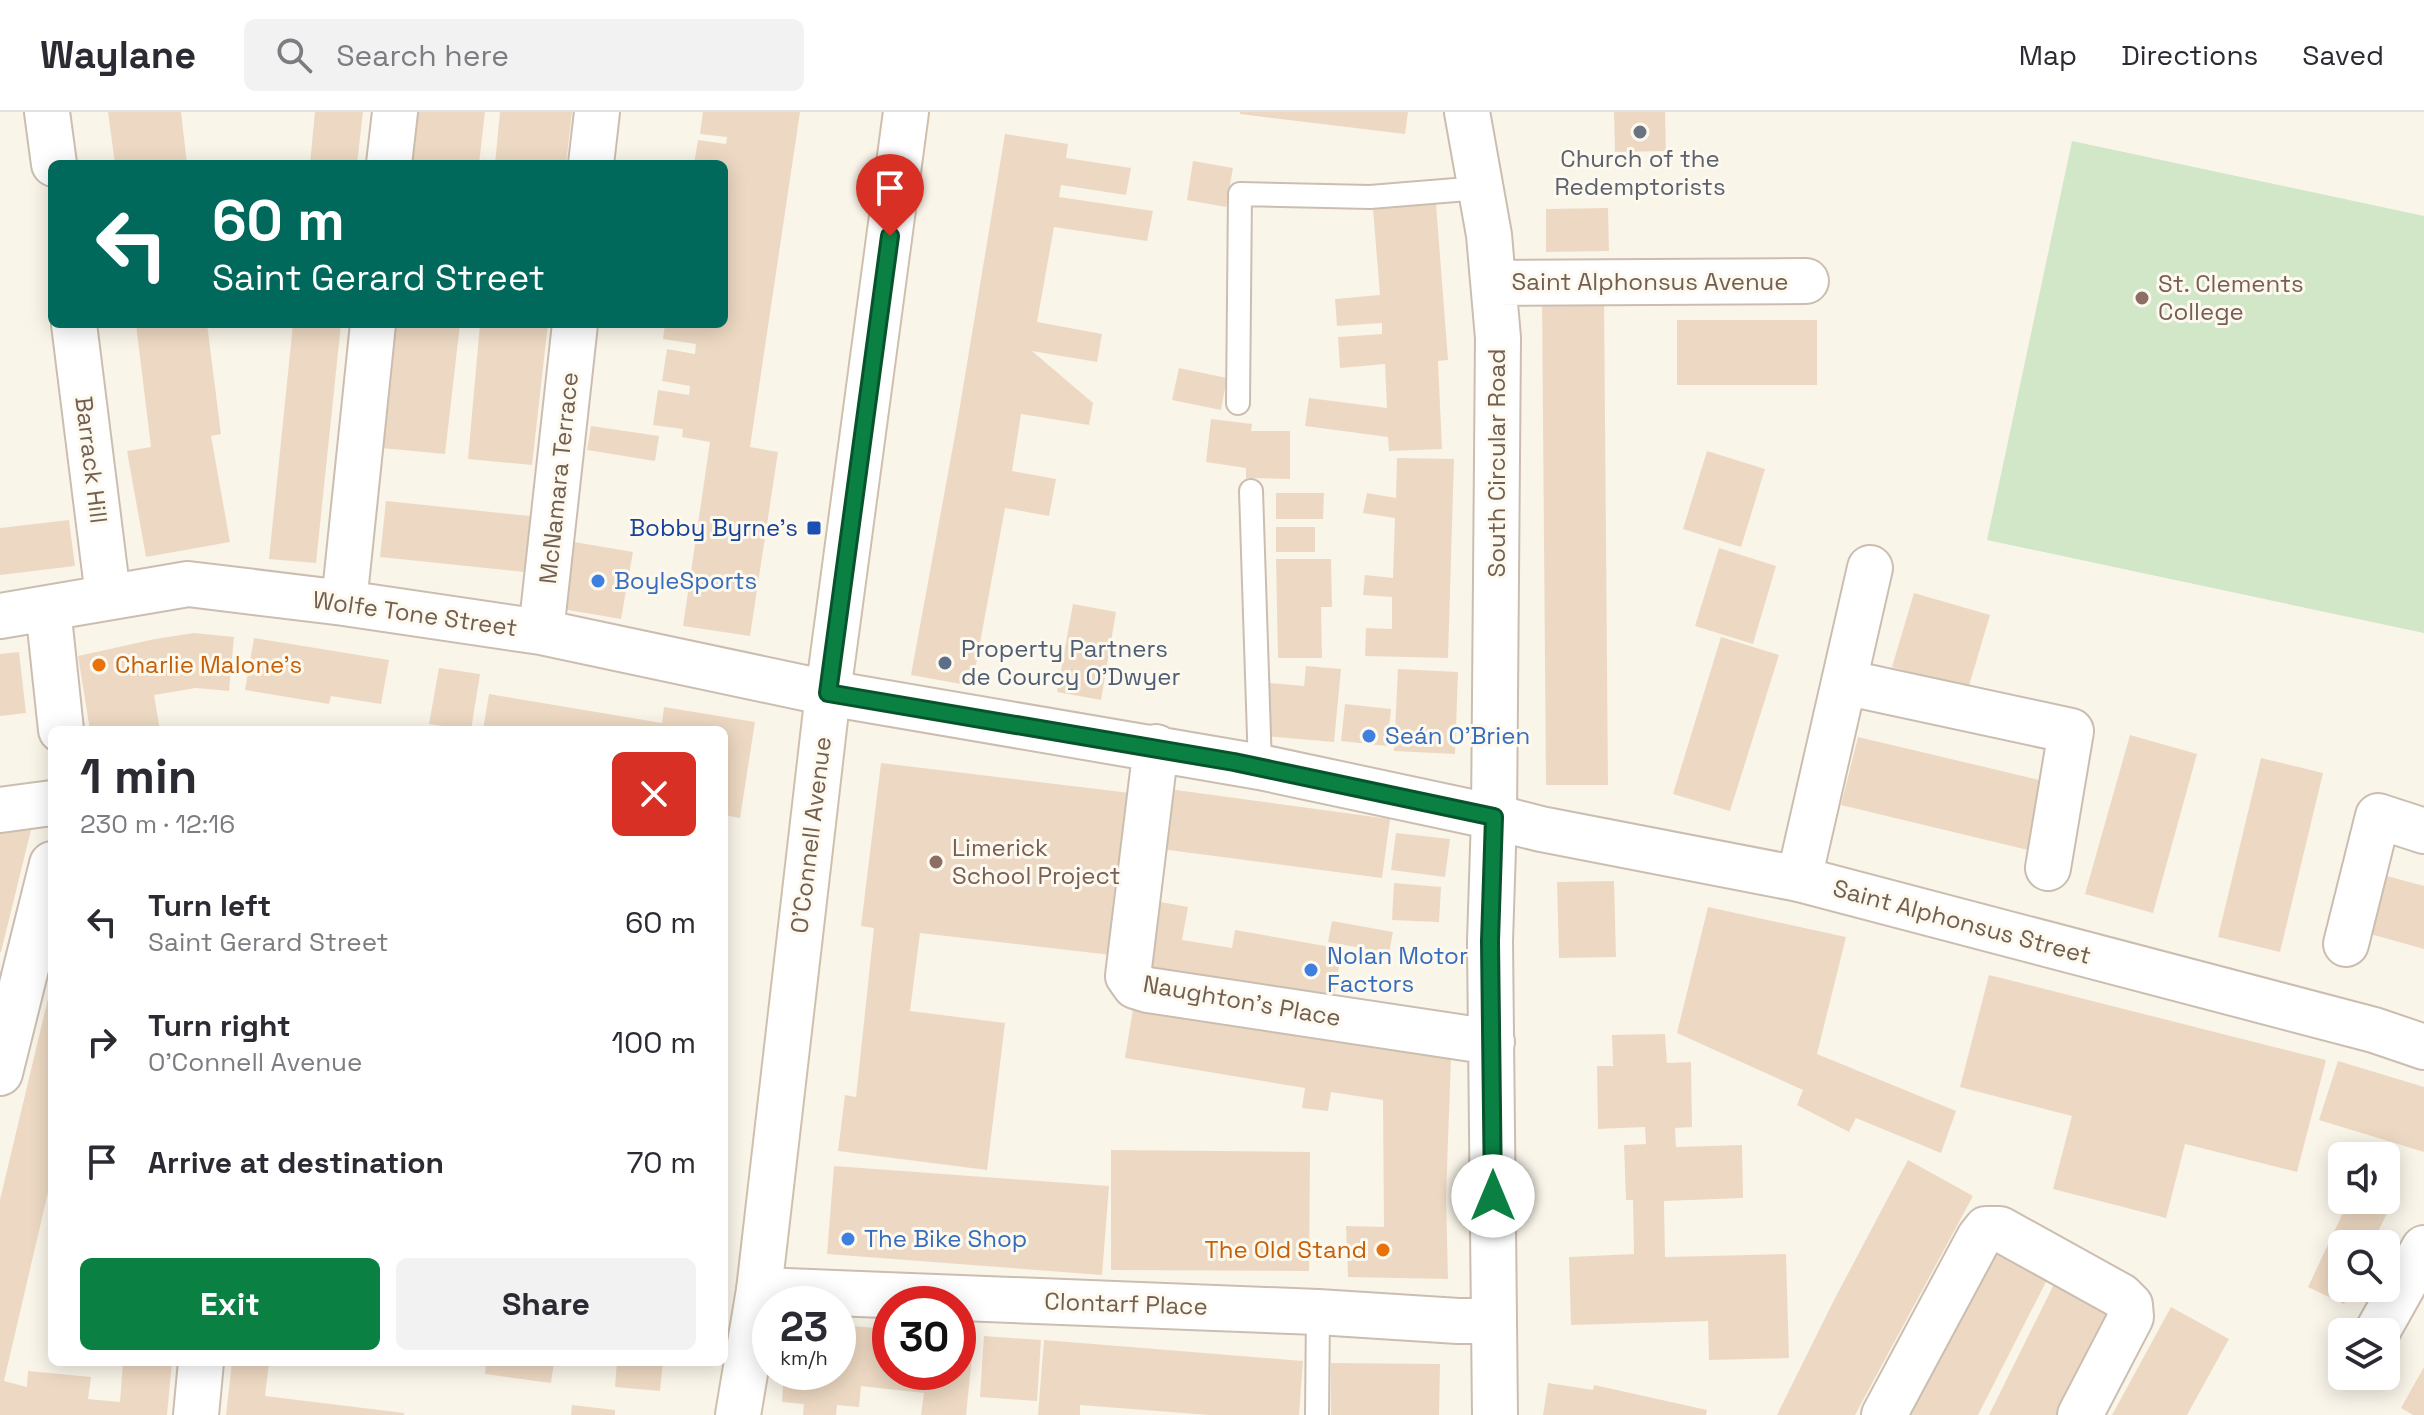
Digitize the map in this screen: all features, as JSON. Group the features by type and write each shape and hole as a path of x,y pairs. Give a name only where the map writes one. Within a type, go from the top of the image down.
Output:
{"street":[{"path":"47,112 53,160"},
{"path":"389,160 395,112"},
{"path":"591,160 597,112"},
{"name":"O'Connell Avenue","path":"759,1286 828,693 906,112"},
{"name":"South Circular Road","path":"1467,112 1494,283 1498,338 1490,941 1495,1415"},
{"name":"Saint Alphonsus Avenue","path":"1494,283 1806,281"},
{"name":"Barrack Hill","path":"74,328 108,596"},
{"path":"344,603 373,328"},
{"name":"McNamara Terrace","path":"541,632 575,328"},
{"path":"1799,879 1870,568"},
{"name":"Wolfe Tone Street","path":"0,616 188,584 541,632 828,693 1156,747"},
{"path":"48,608 61,726"},
{"path":"1844,682 2071,731 2048,868"},
{"name":"Saint Alphonsus Street","path":"1156,747 1541,829 1799,879 2374,1030 2424,1047"},
{"name":"Naughton's Place","path":"1156,747 1128,976 1135,986 1492,1042"},
{"path":"0,810 48,804"},
{"path":"2346,944 2378,816 2424,831"},
{"path":"0,1073 48,880"},
{"path":"1884,1415 1986,1229 2000,1229 2121,1296 2130,1305 2131,1317 2080,1415"},
{"path":"2385,1318 2424,1248"},
{"name":"Clontarf Place","path":"856,1294 1318,1312 1458,1321 1493,1320"},
{"name":"O'Connell Avenue","path":"738,1415 752,1332"},
{"path":"196,1415 201,1366"}],"lane":[{"path":"1238,403 1240,194 1370,197 1480,188"},
{"path":"1251,491 1260,767"},
{"path":"1317,1415 1318,1312"}],"green space":[{"path":"2072,141 2424,216 2424,633 1987,540"}],"building":[{"path":"108,112 181,112 187,160 114,160"},
{"path":"315,112 363,112 357,160 310,160"},
{"path":"413,112 485,112 479,160 408,160"},
{"path":"500,112 572,112 566,160 495,160"},
{"path":"703,112 800,112 750,447 778,452 750,636 683,626 710,442 682,437 683,429 653,425 658,390 689,395 690,386 662,381 667,349 695,354 696,344 663,339 664,328 728,328 728,160 695,160 698,140 726,144 727,137 700,134"},
{"path":"1240,112 1408,112 1405,134"},
{"name":"Church of the Redemptorists","path":"1614,112 1665,112 1666,151 1615,152"},
{"path":"1005,134 1068,144 1066,158 1131,168 1126,195 1061,185 1059,197 1153,211 1147,241 1054,227 1037,322 1102,334 1097,362 1032,351 1093,403 1089,425 1021,414 1012,471 1056,479 1049,516 1005,508 972,686 911,675"},
{"path":"1193,161 1233,168 1226,207 1187,200"},
{"path":"1436,204 1448,360 1438,361 1442,449 1389,451 1388,437 1305,426 1309,398 1387,408 1385,364 1340,368 1338,337 1382,334 1382,323 1337,326 1335,299 1380,295 1373,209"},
{"path":"1608,208 1609,251 1546,252 1546,209"},
{"path":"1604,295 1608,785 1546,785 1542,296"},
{"path":"1677,320 1817,320 1817,385 1677,385"},
{"path":"136,328 208,328 221,434 211,436 230,542 146,557 127,451 151,447"},
{"path":"293,328 341,328 316,563 269,559"},
{"path":"393,328 460,328 445,454 381,448"},
{"path":"480,328 548,328 532,465 468,459"},
{"path":"1179,368 1227,378 1221,410 1172,400"},
{"path":"1211,419 1252,424 1251,431 1290,431 1290,479 1246,478 1246,468 1206,462"},
{"path":"591,426 659,436 655,461 587,450"},
{"path":"1707,451 1765,469 1741,547 1683,529"},
{"path":"1397,458 1454,459 1448,658 1365,656 1366,628 1392,629 1392,597 1363,595 1365,575 1393,578 1395,518 1363,513 1367,493 1396,498"},
{"path":"1276,493 1324,493 1323,519 1276,519"},
{"path":"386,501 530,516 524,572 380,557"},
{"path":"69,520 75,566 0,575 0,528"},
{"path":"1276,527 1315,527 1315,552 1276,552"},
{"name":"BoyleSports","path":"574,542 633,552 621,619 562,609"},
{"path":"1719,548 1776,566 1753,644 1695,626"},
{"path":"1276,559 1331,559 1332,607 1321,607 1322,658 1278,658"},
{"path":"1914,593 1990,615 1968,689 1892,667"},
{"path":"1073,604 1116,612 1101,700 1057,692"},
{"path":"194,633 234,637 229,691 196,688 154,695 159,726 89,726 78,656"},
{"path":"1721,637 1779,655 1730,811 1673,794"},
{"path":"254,638 389,660 381,704 331,696 329,704 245,690"},
{"path":"19,652 26,713 0,716 0,654"},
{"path":"1306,666 1341,669 1334,742 1264,736 1269,683 1304,686"},
{"path":"439,668 480,674 472,726 429,724"},
{"path":"1398,669 1458,672 1455,754 1394,751"},
{"path":"489,694 662,723 664,707 755,722 740,818 728,816 728,726 484,726"},
{"path":"1345,704 1391,709 1387,746 1341,741"},
{"path":"2130,735 2197,754 2153,913 2085,894"},
{"path":"1858,737 2044,781 2028,850 1841,805"},
{"path":"2261,758 2323,773 2280,952 2218,937"},
{"path":"881,763 1130,793 1111,955 920,933 910,1011 1005,1023 987,1170 838,1151 845,1095 856,1097 874,928 861,926"},
{"path":"1161,788 1390,819 1382,878 1153,848"},
{"path":"0,823 31,830 1,952 0,952"},
{"path":"1396,833 1450,839 1445,877 1391,870"},
{"path":"2372,872 2424,886 2424,949 2356,930"},
{"path":"1614,881 1616,957 1559,958 1557,882"},
{"path":"1394,883 1441,887 1439,922 1392,920"},
{"path":"1150,900 1188,907 1182,940 1232,948 1235,930 1342,949 1332,1008 1139,969"},
{"path":"1708,907 1846,937 1817,1054 1956,1111 1941,1153 1856,1118 1849,1132 1797,1105 1803,1090 1677,1033"},
{"path":"1332,921 1393,932 1389,953 1328,942"},
{"path":"1989,975 2326,1060 2297,1172 2185,1144 2166,1218 2053,1189 2072,1116 1960,1087"},
{"path":"48,999 48,1192 4,1381 27,1387 28,1371 91,1377 88,1399 120,1402 123,1366 172,1366 167,1415 0,1415 0,1200"},
{"path":"1133,1009 1451,1058 1446,1196 1448,1279 1348,1277 1346,1226 1384,1227 1383,1100 1331,1092 1328,1111 1302,1108 1305,1088 1125,1058"},
{"path":"1665,1034 1667,1063 1691,1062 1692,1127 1675,1128 1676,1147 1742,1145 1743,1198 1664,1201 1665,1257 1786,1254 1789,1358 1709,1360 1708,1321 1571,1325 1569,1257 1634,1254 1633,1200 1626,1200 1624,1145 1646,1144 1645,1127 1598,1129 1597,1066 1613,1066 1612,1035"},
{"path":"2338,1061 2424,1087 2424,1152 2400,1145 2400,1142 2319,1120"},
{"path":"1111,1150 1310,1152 1309,1271 1111,1270"},
{"path":"1908,1160 1973,1196 1855,1415 1777,1415 1833,1302"},
{"path":"834,1166 1109,1186 1102,1275 827,1254"},
{"path":"2342,1214 2387,1214 2379,1230 2335,1230"},
{"path":"1991,1244 2050,1274 1978,1415 1904,1415"},
{"path":"2328,1245 2328,1296 2308,1287"},
{"path":"2059,1274 2113,1301 2057,1415 1989,1415"},
{"path":"2171,1307 2229,1339 2187,1415 2112,1415"},
{"path":"856,1326 872,1328 872,1387 861,1386 859,1407 837,1405 836,1415 803,1415 804,1404 782,1402 783,1390 856,1390"},
{"path":"984,1336 1041,1340 1037,1401 980,1397"},
{"path":"1044,1340 1303,1361 1299,1415 1209,1415 1080,1405 1080,1415 1038,1415"},
{"path":"1331,1363 1440,1364 1439,1415 1331,1415"},
{"path":"232,1366 269,1366 265,1396 404,1413 404,1415 226,1415"},
{"path":"486,1366 553,1366 551,1383 485,1374"},
{"path":"617,1366 663,1366 660,1391 615,1387"},
{"path":"2424,1367 2424,1415 2413,1415 2401,1408"},
{"path":"1548,1383 1593,1390 1594,1385 1707,1410 1706,1415 1543,1415"},
{"path":"897,1390 969,1390 966,1415 921,1415 924,1393"},
{"path":"572,1405 615,1410 615,1415 571,1415"}],"place":[{"name":"Church of the Redemptorists","path":"1640,132"},
{"name":"St. Clements College","path":"2142,298"},
{"name":"Bobby Byrne's","path":"814,528"},
{"name":"BoyleSports","path":"598,581"},
{"name":"Property Partners de Courcy O'Dwyer","path":"945,663"},
{"name":"Charlie Malone's","path":"99,665"},
{"name":"Seán O'Brien","path":"1369,736"},
{"name":"Limerick School Project","path":"936,862"},
{"name":"Nolan Motor Factors","path":"1311,970"},
{"name":"The Bike Shop","path":"848,1239"},
{"name":"The Old Stand","path":"1383,1250"}],"route":[{"path":"890,236 828,693 1156,747 1494,817 1490,941 1493,1196"}]}
